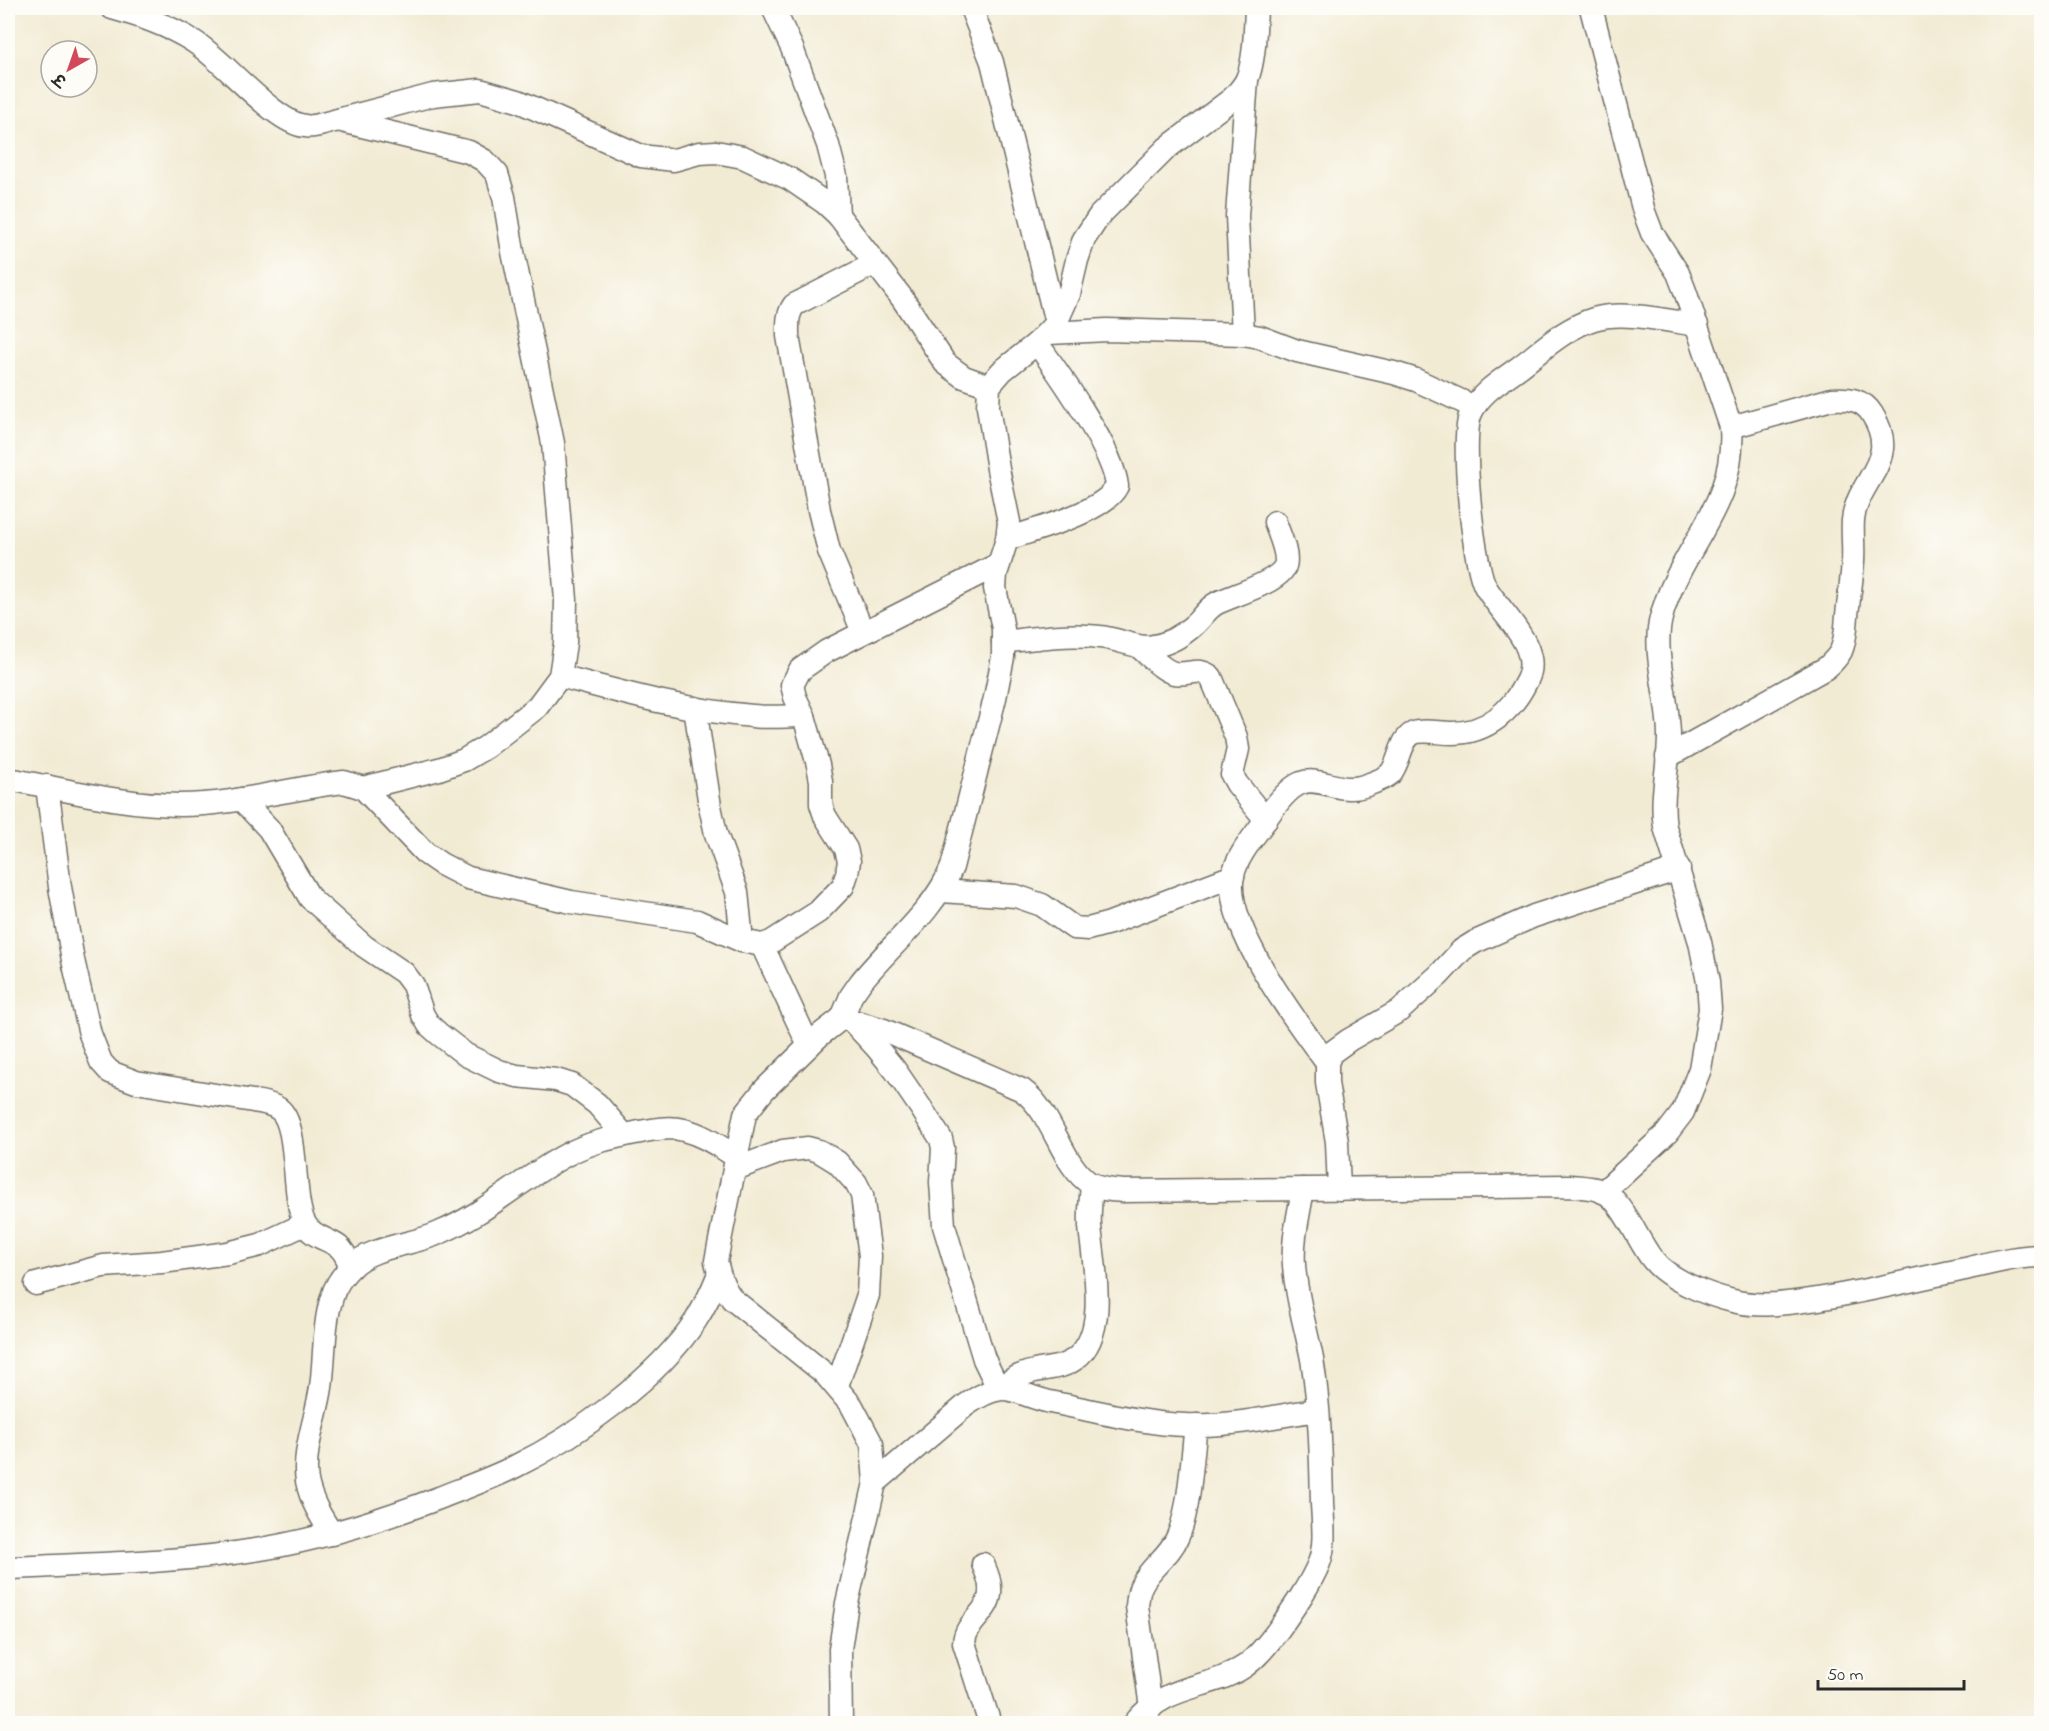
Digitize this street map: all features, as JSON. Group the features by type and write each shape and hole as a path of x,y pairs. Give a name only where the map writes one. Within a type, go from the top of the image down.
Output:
{"street":[{"path":"112,8 150,20 195,42 278,114 294,123 306,126 319,125 433,95 480,90 518,101 641,156 674,160 699,153 716,152 743,158 799,184 838,215 902,298 945,363 964,377 989,386"},
{"path":"773,8 792,48 828,146 836,176 838,215"},
{"path":"971,8 992,62 1056,370 1094,430 1113,470 1117,486 1109,497 1077,515 1007,539"},
{"path":"1243,334 1237,216 1247,80 1256,8"},
{"path":"1591,8 1644,212 1652,233 1678,273 1731,427 1732,448 1725,485 1674,584 1660,620 1659,656 1670,738 1662,812 1700,942 1708,982 1710,1009 1700,1069 1683,1112 1667,1133 1603,1192"},
{"path":"847,1019 851,996 940,891 952,867 995,698 1004,642 995,588 1010,522 998,469 988,406 989,386 1002,371 1047,333 1069,294 1084,239 1100,215 1167,148 1233,98 1247,80"},
{"path":"336,120 469,152 485,161 497,174 504,197 513,252 549,421 556,468 566,600 565,643 560,676 537,707 486,747 464,760 363,788"},
{"path":"863,632 836,572 824,530 788,336 788,313 794,305 874,264"},
{"path":"1327,1063 1282,1001 1256,956 1239,919 1234,903 1233,876 1238,864 1266,820 1288,792 1300,783 1310,781 1349,789 1381,780 1399,761 1405,741 1410,735 1417,732 1456,733 1487,726 1496,720 1521,692 1527,681 1531,671 1530,658 1512,621 1490,595 1478,566 1466,453 1467,424 1474,407 1489,390 1559,336 1591,319 1620,316 1697,326"},
{"path":"1047,333 1107,330 1243,334 1297,351 1394,373 1416,380 1474,407"},
{"path":"1667,758 1826,668 1836,659 1842,649 1845,634 1853,560 1853,517 1881,455 1882,441 1878,423 1869,409 1859,402 1846,398 1832,399 1731,427"},
{"path":"1139,647 1163,644 1177,638 1215,604 1271,580 1281,573 1286,564 1275,522"},
{"path":"8,779 112,799 161,804 207,804 344,782 363,788 425,853 468,878 571,902 697,921 752,943 771,942 818,912 843,886 849,861 846,849 825,816 821,804 821,781 804,716 792,685 795,676 808,662 999,564"},
{"path":"1004,642 1044,637 1098,636 1117,639 1139,647 1171,672 1178,674 1197,670 1206,672 1211,676 1236,737 1238,749 1232,775 1266,820"},
{"path":"560,676 639,698 695,708 755,717 804,716"},
{"path":"695,708 716,834 752,943 809,1046"},
{"path":"47,786 60,887 73,960 90,1034 100,1062 110,1072 136,1082 253,1101 280,1109 287,1120 291,1136 293,1163 305,1224 313,1233 342,1249 351,1267"},
{"path":"241,799 269,829 310,898 364,946 404,973 413,985 423,1015 429,1025 439,1034 466,1055 500,1071 517,1076 556,1080 572,1085 597,1104 624,1135"},
{"path":"1339,1189 1339,1163 1327,1083 1327,1063 1331,1053 1399,1011 1439,975 1462,950 1475,942 1534,916 1679,869"},
{"path":"940,891 1016,896 1042,905 1074,928 1088,929 1110,923 1233,876"},
{"path":"847,1019 877,1048 895,1070 941,1139 944,1226 981,1351 998,1388"},
{"path":"841,1724 840,1649 847,1603 875,1483 872,1444 852,1406 837,1386 818,1367 742,1308 724,1289 718,1276 716,1261 745,1114 764,1090 832,1024 847,1019 884,1030 1022,1090 1032,1097 1081,1175 1092,1184 1104,1189 1123,1191 1570,1186 1603,1192 1614,1201 1647,1252 1665,1271 1690,1285 1731,1300 1756,1305 1780,1305 1837,1296 2007,1259 2042,1256"},
{"path":"332,1534 313,1503 307,1479 307,1459 321,1385 328,1310 333,1294 351,1267 362,1258 379,1251 439,1234 465,1220 566,1155 596,1142 668,1128 684,1130 702,1136 736,1163"},
{"path":"736,1163 783,1151 808,1148 829,1156 846,1172 859,1189 865,1213 870,1256 868,1295 837,1386"},
{"path":"875,1483 980,1395 998,1388 1019,1375 1065,1365 1076,1359 1083,1351 1095,1322 1097,1287 1090,1225 1092,1184"},
{"path":"1134,1724 1166,1696 1227,1676 1246,1666 1262,1651 1280,1627 1320,1562 1323,1540 1321,1451 1312,1362 1293,1264 1294,1241 1303,1189"},
{"path":"36,1284 103,1266 162,1262 228,1253 260,1245 305,1224"},
{"path":"8,1568 149,1561 232,1553 283,1545 332,1534 382,1519 492,1477 514,1467 584,1426 647,1375 683,1336 707,1302 718,1276"},
{"path":"998,1388 1011,1389 1052,1402 1162,1423 1224,1424 1317,1410"},
{"path":"1151,1708 1137,1606 1138,1591 1142,1582 1172,1549 1180,1533 1196,1425"},
{"path":"983,1564 990,1587 990,1600 968,1627 964,1634 964,1642 990,1724"}]}
